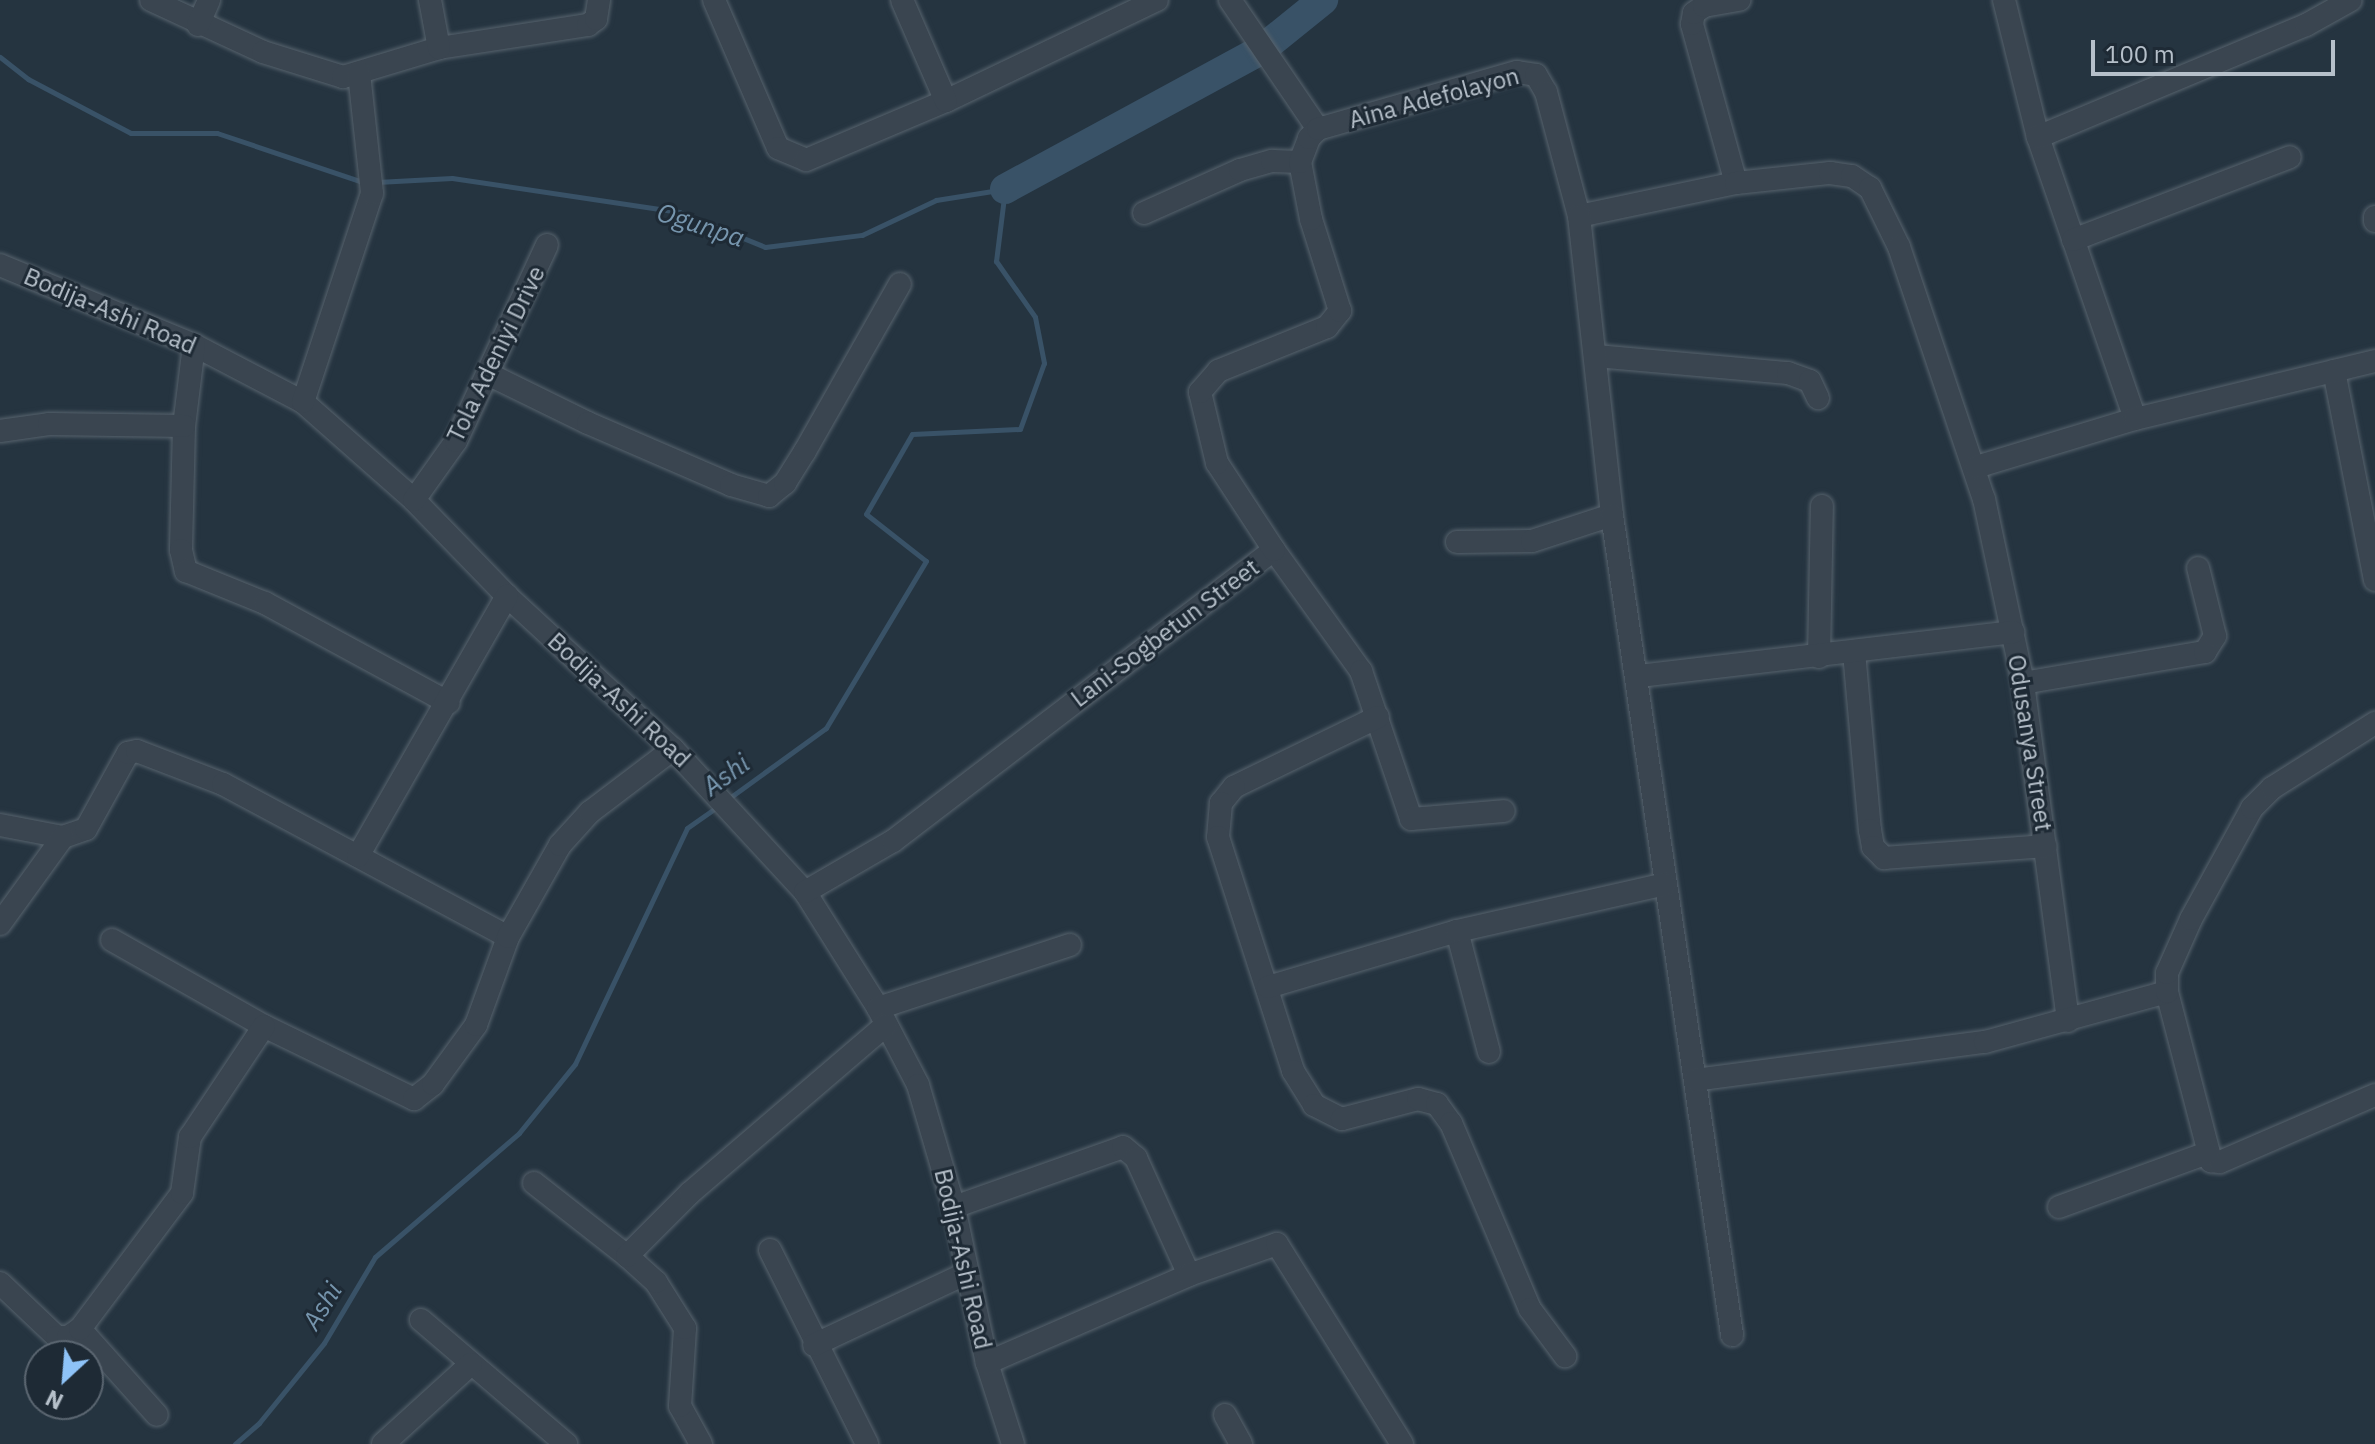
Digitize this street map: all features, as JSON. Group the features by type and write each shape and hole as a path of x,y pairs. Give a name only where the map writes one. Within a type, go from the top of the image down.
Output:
{"street":[{"path":"151,0 198,25 311,69 343,77 439,48 588,25 596,19 599,0"},
{"path":"198,25 209,0"},
{"path":"430,0 439,48"},
{"path":"714,0 778,148 795,159 818,159 1157,0"},
{"path":"902,0 946,101"},
{"path":"1230,0 1318,129"},
{"path":"1736,183 1692,24 1693,6 1739,0"},
{"path":"2004,0 2038,137 2135,419"},
{"path":"2038,137 2306,25 2351,0"},
{"name":"Aina Adefolayon","path":"1300,162 1318,129 1517,72 1536,75 1546,92 1579,216"},
{"path":"303,402 372,184 359,73"},
{"path":"2073,240 2290,157"},
{"path":"1144,213 1240,170 1272,161 1300,162"},
{"name":"Lani-Sogbetun Street","path":"805,892 893,841 1274,550 1217,463 1200,392 1218,371 1327,327 1340,311 1311,219 1300,162"},
{"name":"Odusanya Street","path":"1579,216 1736,183 1830,173 1852,176 1870,188 1899,247 1976,467 2023,683 2068,1021"},
{"path":"1579,216 1612,515 1639,676 1665,884 1732,1335"},
{"name":"Tola Adeniyi Drive","path":"414,500 456,441 547,245"},
{"name":"Bodija-Ashi Road","path":"0,265 194,345 303,402 414,500 507,596 673,749 743,820 805,892 882,1016 918,1085 954,1207 965,1274 987,1363 1013,1444"},
{"path":"488,374 588,423 731,485 769,496 785,483 805,451 900,284"},
{"path":"194,345 184,426 181,550 186,571 265,603 449,703"},
{"path":"1596,356 1788,373 1810,381 1818,398"},
{"path":"1976,467 2135,419 2375,361"},
{"path":"2334,371 2375,580"},
{"path":"0,447 0,431 49,424 184,426"},
{"path":"1819,657 1822,506"},
{"path":"1457,542 1532,541 1612,515"},
{"path":"1274,550 1361,671 1411,819 1504,811"},
{"path":"2023,683 2205,652 2215,636 2198,568"},
{"path":"358,856 449,703 507,596"},
{"path":"1639,676 2013,632"},
{"path":"1854,652 1873,847 1884,858 2046,846"},
{"path":"1378,717 1234,787 1221,803 1218,837 1293,1071 1314,1105 1328,1117 1342,1119 1418,1099 1437,1104 1451,1123 1530,1309 1565,1356"},
{"path":"2375,723 2272,788 2252,808 2191,919 2167,973 2167,992 2207,1153 2220,1162 2375,1095"},
{"path":"112,940 264,1026 414,1099 433,1084 476,1025 508,937 560,845 590,812 673,749"},
{"path":"0,825 63,837 86,829 96,818 128,753 137,751 223,784 508,937"},
{"path":"0,924 63,837"},
{"path":"1268,987 1457,931 1665,884"},
{"path":"1457,931 1489,1052"},
{"path":"627,1256 707,1177 882,1016 1070,945"},
{"path":"1695,1080 1957,1046 2068,1021 2167,992"},
{"path":"0,1283 57,1337 68,1337 80,1329 182,1193 190,1137 264,1026"},
{"path":"954,1207 1123,1147 1136,1158 1189,1275"},
{"path":"2059,1207 2207,1153"},
{"path":"534,1183 656,1282 685,1328 680,1406 692,1440"},
{"path":"987,1363 1189,1275 1277,1244 1402,1444"},
{"path":"770,1250 814,1345 867,1444"},
{"path":"814,1345 965,1274"},
{"path":"421,1320 566,1444"},
{"path":"80,1329 157,1415"},
{"path":"383,1444 471,1364"},
{"path":"1225,1415 1241,1444"}],"waterway":[{"name":"Ogunpa","path":"1005,189 1261,50 1323,0"},
{"name":"Ogunpa","path":"0,57 28,79 131,133 217,133 363,182"},
{"name":"Ashi","path":"377,182 452,178 679,212 765,247 862,235 936,200 1005,189 996,261 1035,317 1044,363 1020,429 912,434 866,514 926,561 826,728 728,799"},
{"name":"Ashi","path":"235,1444 259,1423 324,1343 375,1257 519,1133 575,1064 687,828 717,807"}]}
